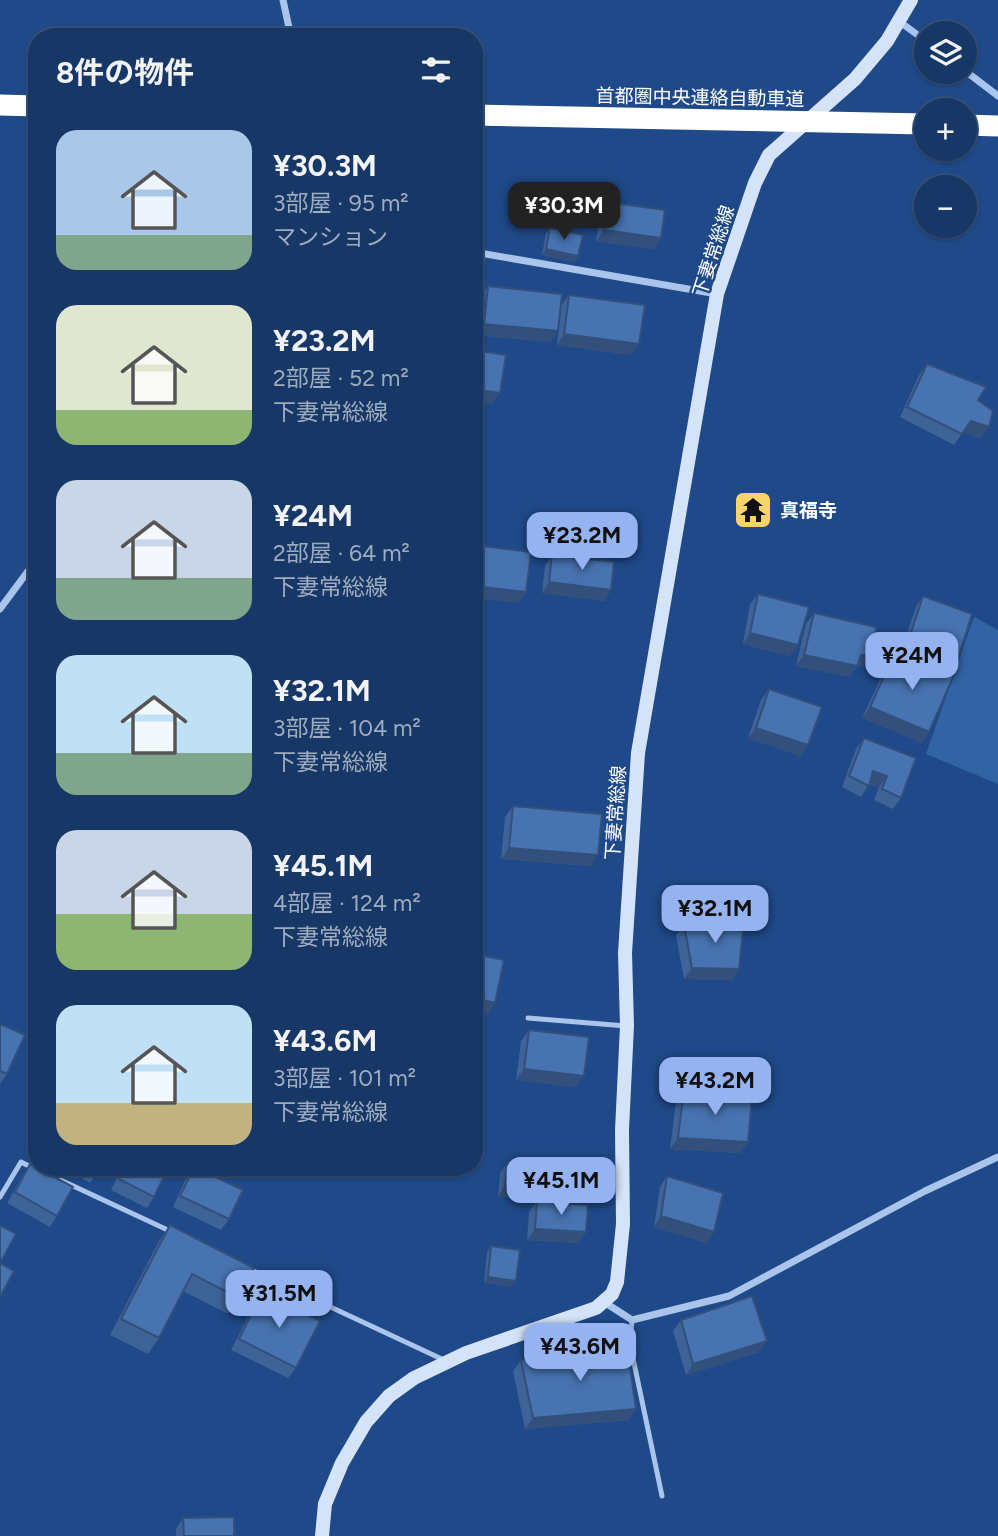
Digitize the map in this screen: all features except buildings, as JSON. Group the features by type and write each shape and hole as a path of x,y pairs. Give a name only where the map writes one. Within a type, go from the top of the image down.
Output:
{"highway":[{"path":"0,105 28,106"},
{"name":"首都圏中央連絡自動車道","path":"483,115 914,124"},
{"path":"977,125 998,125"}],"main road":[{"name":"下妻常総線","path":"604,1302 612,1294 617,1282 623,1224 622,1130 628,1026 625,953 639,753 717,294 755,183 769,155 855,79 887,41 911,0"},
{"path":"322,1536 325,1504 342,1463 366,1422 389,1396 414,1378 466,1353 596,1308 604,1302"}],"street":[{"path":"283,0 289,28"},
{"path":"900,22 914,32"},
{"path":"977,80 998,96"},
{"path":"483,254 717,294"},
{"path":"0,608 28,571"},
{"path":"604,1302 632,1320 729,1296 925,1191 998,1157"}],"lane":[{"path":"528,1018 628,1026"},
{"path":"0,1197 21,1162 28,1165"},
{"path":"51,1176 185,1238"},
{"path":"235,1262 448,1362"},
{"path":"632,1320 630,1344 663,1496"}],"shaded area":[{"path":"974,617 998,630 998,784 926,754"}],"place":[{"name":"真福寺","path":"753,510"}]}
